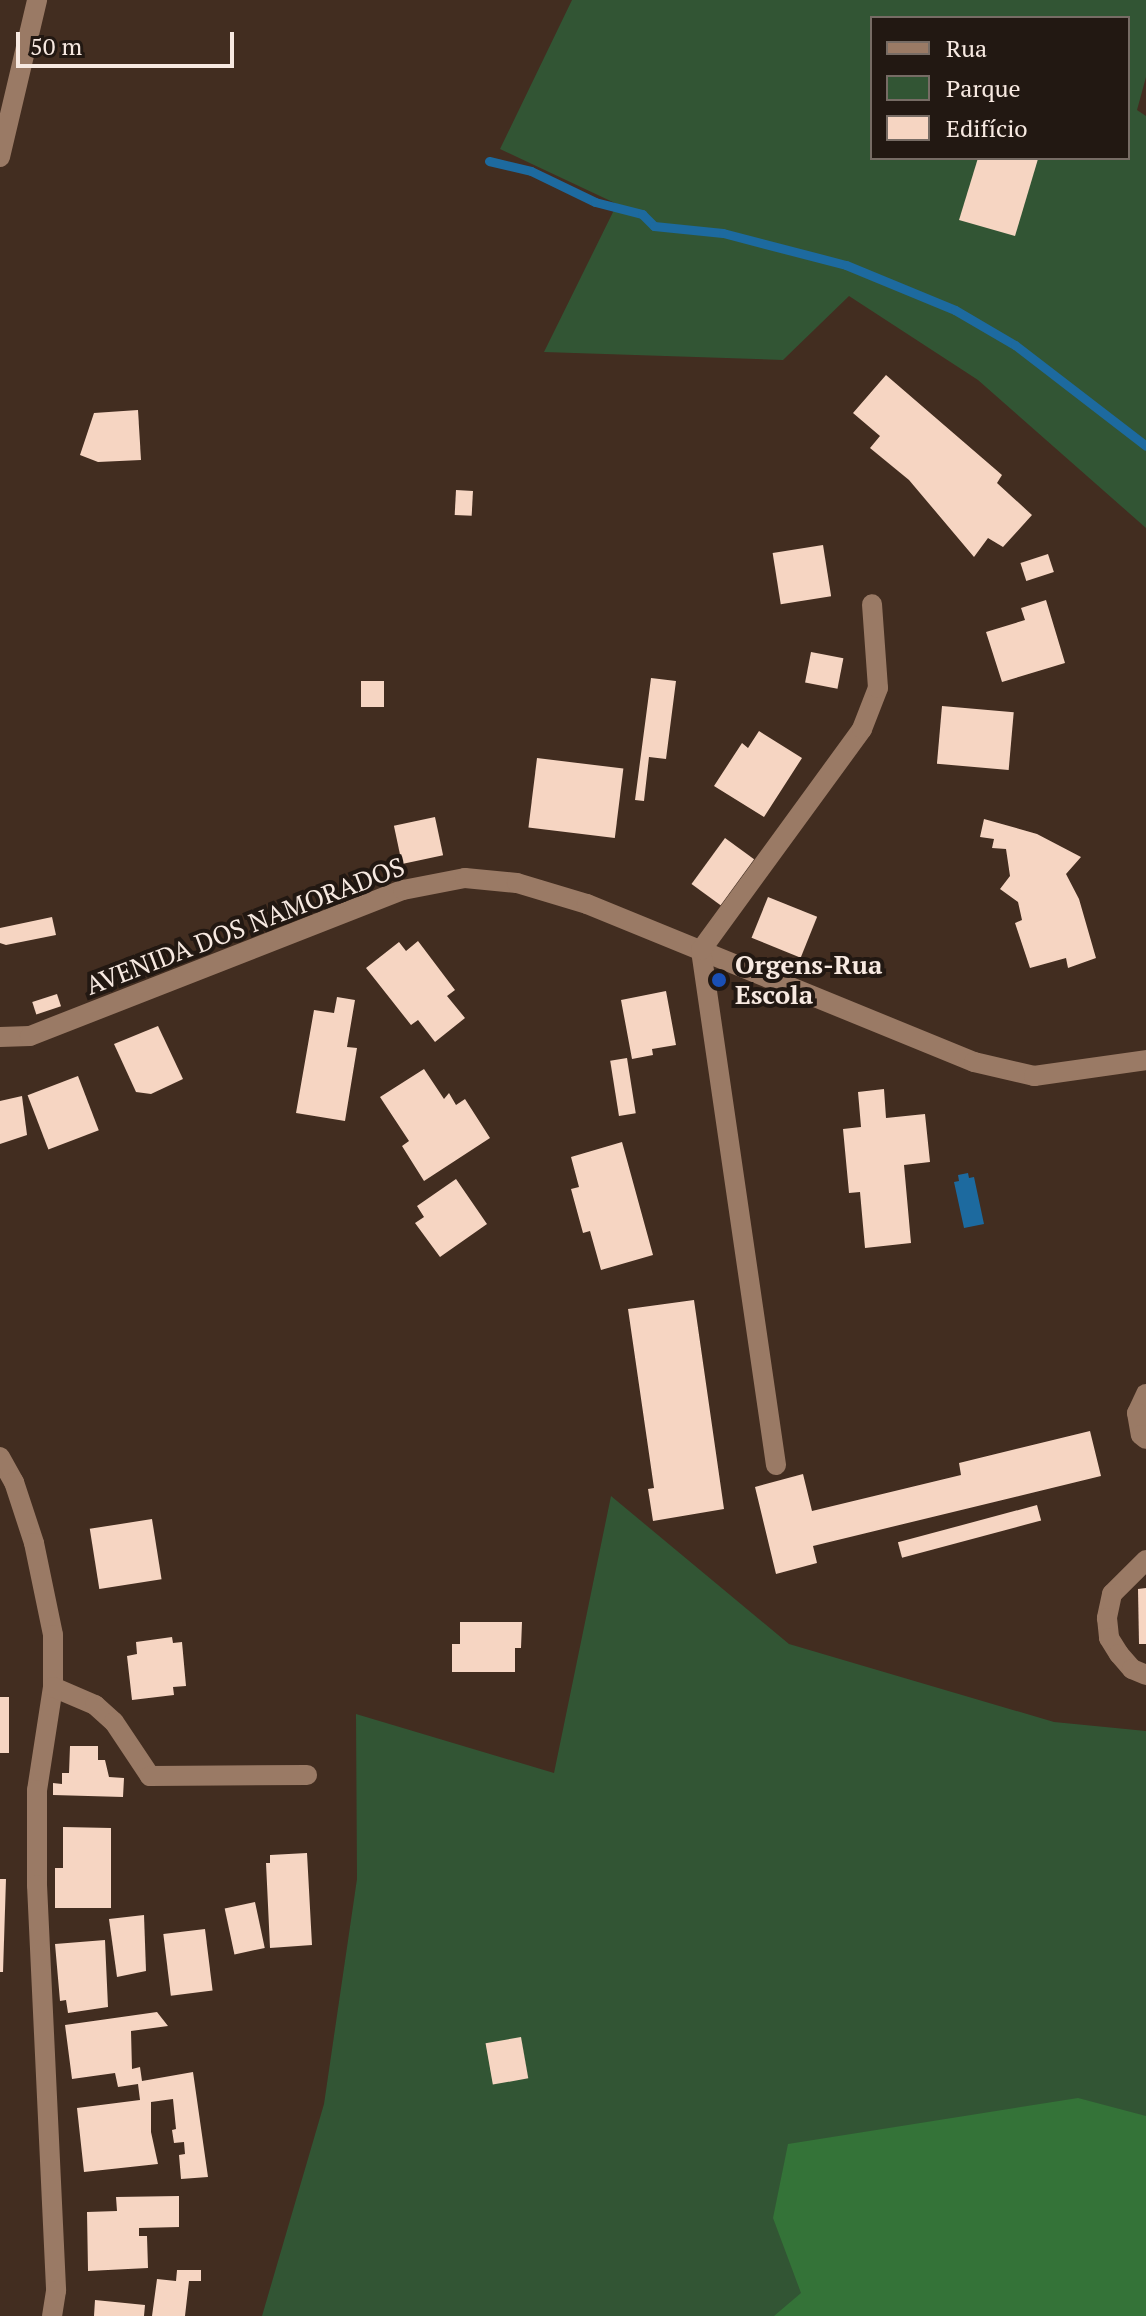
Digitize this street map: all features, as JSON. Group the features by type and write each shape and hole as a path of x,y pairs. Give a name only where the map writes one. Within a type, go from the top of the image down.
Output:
{"street":[{"path":"0,157 37,0"},
{"path":"776,1465 701,950 862,729 878,688 872,604"},
{"name":"AVENIDA DOS NAMORADOS","path":"0,1037 30,1036 403,890 465,878 517,883 587,904 974,1062 1034,1076 1146,1060"},
{"path":"1146,1394 1137,1413 1141,1435 1146,1439"},
{"path":"0,1457 14,1482 34,1543 53,1635 53,1687 37,1790 56,2291 52,2316"},
{"path":"1146,1560 1112,1594 1107,1618 1109,1638 1119,1654 1132,1669 1146,1675"},
{"path":"53,1687 95,1705 114,1722 150,1776 307,1775"}],"green space":[{"path":"572,0 1146,0 1146,77 1137,110 1146,116 1146,528 978,380 849,296 783,360 544,352 617,204 500,149"},
{"path":"611,1496 789,1644 1054,1722 1146,1731 1146,2316 262,2316 324,2104 357,1879 356,1714 554,1773"},
{"path":"1078,2098 1146,2116 1146,2316 774,2316 801,2293 773,2218 788,2144"}],"water":[{"path":"968,1173 969,1178 974,1177 984,1224 964,1228 954,1182 959,1181 958,1175"}],"building":[{"path":"977,160 1038,160 1015,236 959,220"},
{"path":"886,375 1002,475 997,483 1032,515 1003,547 988,538 974,557 909,480 870,448 880,436 853,413"},
{"path":"138,410 141,460 98,462 80,455 94,413"},
{"path":"456,490 473,491 472,516 455,515"},
{"path":"823,545 831,596 781,604 773,553"},
{"path":"1048,554 1054,572 1026,581 1020,563"},
{"path":"1046,600 1065,663 1002,682 986,632 1025,620 1021,608"},
{"path":"811,652 843,658 837,689 805,682"},
{"path":"651,678 676,681 666,759 649,757 644,801 635,800"},
{"path":"361,681 384,681 384,707 361,707"},
{"path":"942,706 1014,712 1009,770 937,764"},
{"path":"759,731 802,758 764,817 714,786 742,743 748,748"},
{"path":"537,758 623,769 615,838 528,827"},
{"path":"435,817 443,855 402,864 394,826"},
{"path":"984,819 1037,834 1081,857 1066,874 1079,899 1096,958 1068,968 1066,958 1030,968 1015,923 1022,920 1018,902 1000,889 1010,876 1006,849 992,848 994,839 980,837"},
{"path":"725,838 754,859 721,905 691,884"},
{"path":"768,897 817,917 801,958 752,938"},
{"path":"52,917 56,935 6,945 0,943 0,928"},
{"path":"418,941 455,990 447,996 465,1018 435,1042 418,1020 411,1025 366,968 399,942 406,951"},
{"path":"666,991 676,1045 652,1049 653,1055 632,1059 621,1000"},
{"path":"57,994 61,1006 36,1014 32,1002"},
{"path":"337,997 355,1000 347,1047 357,1048 345,1121 296,1113 314,1010 334,1013"},
{"path":"158,1026 183,1079 151,1094 136,1092 114,1044"},
{"path":"627,1058 636,1113 619,1116 610,1061"},
{"path":"424,1069 444,1099 449,1093 456,1105 465,1099 490,1138 424,1181 402,1146 409,1141 380,1097"},
{"path":"78,1076 99,1130 48,1149 28,1095"},
{"path":"884,1089 886,1118 925,1114 930,1162 904,1165 911,1243 865,1248 860,1192 849,1193 843,1129 861,1127 858,1092"},
{"path":"22,1096 27,1135 0,1144 0,1101"},
{"path":"622,1142 653,1255 601,1270 590,1231 583,1233 571,1189 579,1187 571,1157"},
{"path":"456,1179 487,1224 440,1257 415,1223 424,1217 417,1206"},
{"path":"694,1300 724,1509 653,1521 648,1489 654,1488 628,1309"},
{"path":"1090,1431 1101,1476 813,1546 817,1563 776,1574 755,1487 803,1474 812,1511 961,1475 959,1463"},
{"path":"1037,1505 1041,1520 902,1558 898,1542"},
{"path":"152,1519 162,1579 99,1589 90,1529"},
{"path":"1146,1588 1146,1644 1139,1644 1138,1589"},
{"path":"460,1622 522,1622 521,1648 515,1648 515,1672 452,1672 452,1644 460,1644"},
{"path":"172,1637 173,1643 182,1642 186,1686 173,1687 174,1695 132,1700 127,1656 137,1654 136,1642"},
{"path":"0,1697 9,1697 9,1753 0,1753"},
{"path":"70,1746 98,1746 98,1760 105,1760 109,1777 124,1778 123,1797 53,1795 53,1783 62,1784 62,1773 69,1773"},
{"path":"63,1827 111,1828 111,1908 55,1908 55,1868 63,1868"},
{"path":"307,1853 312,1945 270,1948 266,1863 270,1863 270,1855"},
{"path":"0,1879 6,1879 3,1972 0,1972"},
{"path":"255,1902 265,1948 234,1954 225,1908"},
{"path":"144,1915 146,1971 117,1977 109,1919"},
{"path":"205,1929 213,1991 171,1996 163,1934"},
{"path":"105,1940 108,2007 68,2013 66,2000 60,2001 55,1944"},
{"path":"157,2012 168,2026 131,2031 132,2069 140,2067 142,2081 193,2072 208,2177 181,2179 179,2155 185,2154 184,2142 174,2143 173,2099 151,2102 151,2132 158,2164 84,2172 77,2108 140,2100 138,2084 118,2087 115,2073 72,2079 65,2025"},
{"path":"521,2037 528,2078 493,2085 486,2043"},
{"path":"179,2196 179,2227 139,2228 139,2236 147,2236 148,2268 88,2271 87,2212 117,2211 116,2197"},
{"path":"177,2270 201,2270 201,2281 189,2281 185,2316 152,2316 157,2279 176,2281"},
{"path":"95,2300 145,2305 144,2316 94,2316"}],"waterway":[{"path":"489,161 531,171 595,202 642,214 654,226 723,233 846,265 955,310 1015,345 1146,446"}],"place":[{"name":"Orgens-Rua Escola","path":"719,980"}]}
